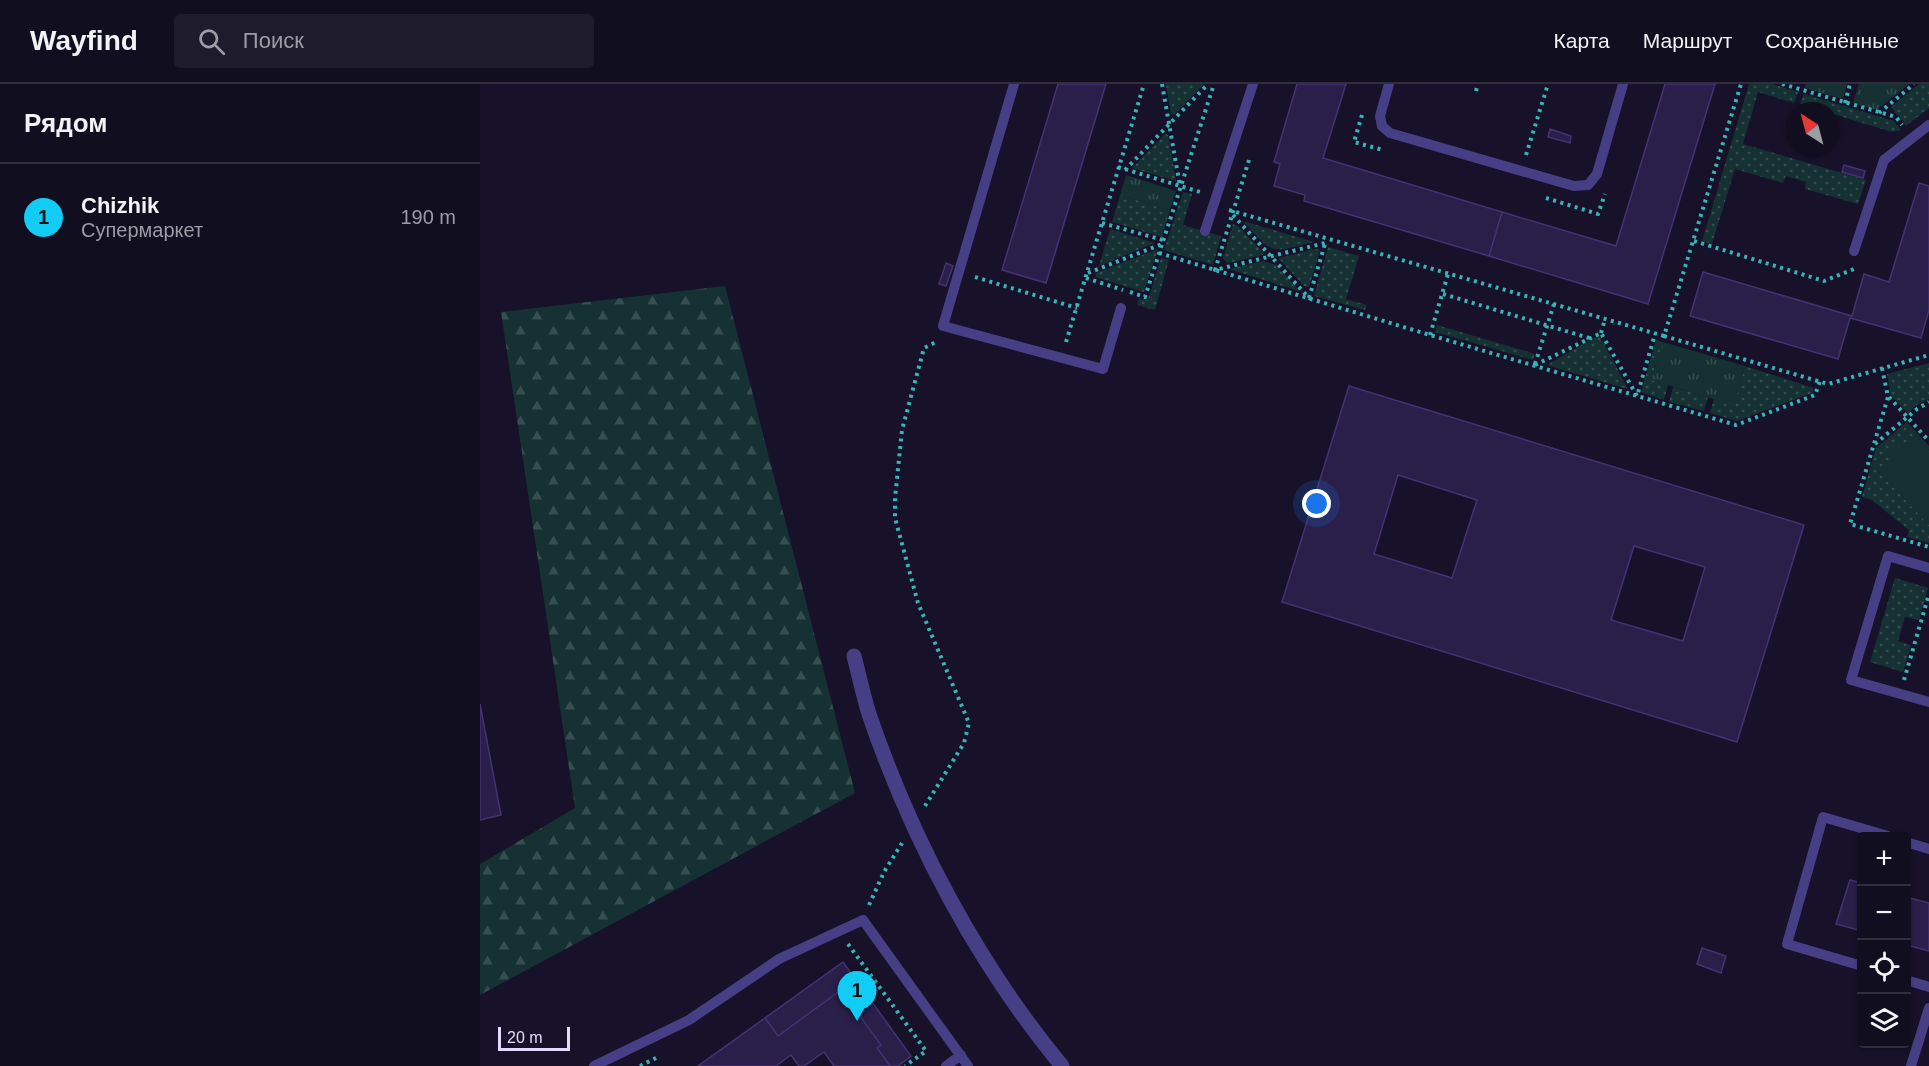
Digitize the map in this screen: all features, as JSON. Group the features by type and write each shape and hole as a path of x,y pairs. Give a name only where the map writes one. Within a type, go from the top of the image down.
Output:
{"street":[{"path":"854,656 868,711 888,767 921,845 973,939 1034,1032 1062,1066"}],"lane":[{"path":"1014,84 943,326 1103,369 1120,308"},
{"path":"1205,231 1253,84"},
{"path":"1389,84 1380,116 1382,126 1390,133 1574,186 1588,185 1597,174 1623,84"},
{"path":"1854,251 1884,160 1912,138 1927,130"},
{"path":"1929,568 1888,556 1851,680 1929,702"},
{"path":"1857,965 1787,944 1823,817 1872,832"},
{"path":"1911,844 1929,849"},
{"path":"594,1066 689,1020 779,959 863,920 968,1066"},
{"path":"1911,982 1929,987"},
{"path":"1911,1066 1929,1008"},
{"path":"946,1066 961,1055"}],"path":[{"path":"1062,357 1144,84"},
{"path":"1162,84 1180,186"},
{"path":"1125,170 1208,84"},
{"path":"1087,276 1145,297 1214,84"},
{"path":"1476,91 1478,84"},
{"path":"1521,170 1548,84"},
{"path":"1664,336 1741,84"},
{"path":"1782,84 1896,117 1912,138"},
{"path":"1802,90 1803,84"},
{"path":"1845,103 1850,84"},
{"path":"1878,113 1914,84"},
{"path":"1215,270 1249,158"},
{"path":"1118,167 1180,186 1215,201 1233,213 1309,298"},
{"path":"1233,213 1828,384 1929,355"},
{"path":"1102,223 1163,242"},
{"path":"1215,270 1326,241"},
{"path":"1309,298 1326,241"},
{"path":"1694,241 1824,281 1857,268"},
{"path":"1087,276 1163,242"},
{"path":"1159,253 1736,425 1815,395 1820,381"},
{"path":"1430,335 1448,274"},
{"path":"975,277 1077,308"},
{"path":"1443,294 1590,338"},
{"path":"1534,365 1554,304"},
{"path":"1605,319 1601,333 1637,396"},
{"path":"921,812 964,743 969,723 918,603 895,518 895,498 902,430 924,348 960,331"},
{"path":"1534,365 1601,333"},
{"path":"1637,396 1655,334"},
{"path":"1882,368 1888,397 1850,524 1929,547"},
{"path":"1888,397 1929,441"},
{"path":"1874,444 1929,402"},
{"path":"1900,694 1929,595"},
{"path":"863,920 884,872 902,842"},
{"path":"847,942 926,1050 905,1066"},
{"path":"640,1066 659,1056"}],"green space":[{"path":"1166,84 1204,84 1174,115 1171,114"},
{"path":"1749,84 1772,84 1798,92 1794,102 1791,102 1758,92 1743,144 1866,180 1858,204 1805,189 1806,182 1786,176 1783,183 1735,169 1712,244 1702,241"},
{"path":"1806,84 1847,84 1843,99 1805,88"},
{"path":"1859,84 1909,84 1877,110 1853,103"},
{"path":"1919,84 1929,84 1929,108 1906,126 1891,107"},
{"path":"1804,94 1831,102 1801,102"},
{"path":"1839,104 1894,121 1901,130 1892,132 1839,116"},
{"path":"1165,134 1168,135 1176,181 1132,168"},
{"path":"1126,175 1176,191 1170,210 1120,195"},
{"path":"1183,192 1192,194 1183,225 1221,236 1213,265 1164,250"},
{"path":"1120,195 1170,210 1162,237 1112,222"},
{"path":"1243,221 1314,242 1274,249 1261,241"},
{"path":"1233,224 1238,226 1264,253 1263,255 1228,263 1223,259"},
{"path":"1110,229 1155,243 1099,266"},
{"path":"1328,247 1359,256 1346,299 1367,305 1365,310 1314,296"},
{"path":"1158,249 1144,292 1095,277 1096,273"},
{"path":"1315,249 1320,250 1309,287 1304,286 1279,258"},
{"path":"1161,258 1169,260 1155,310 1137,305 1139,298 1148,300"},
{"path":"1264,261 1276,265 1299,291 1229,269"},
{"path":"725,286 855,793 480,995 480,864 575,808 501,312"},
{"path":"1437,325 1535,354 1533,360 1435,332"},
{"path":"1597,336 1601,338 1627,389 1547,365"},
{"path":"1656,340 1663,342 1651,380 1668,385 1664,400 1641,392"},
{"path":"1663,342 1745,366 1734,405 1651,380"},
{"path":"1929,363 1929,399 1915,406 1908,413 1891,396 1887,374"},
{"path":"1745,366 1814,388 1812,393 1737,421 1710,413 1714,399 1734,404"},
{"path":"1673,387 1708,397 1704,411 1669,402"},
{"path":"1907,422 1929,446 1929,450 1916,436 1903,448 1888,456 1891,459 1878,471 1929,525 1929,543 1907,537 1909,530 1872,500 1862,497 1876,448"},
{"path":"1916,436 1929,450 1929,525 1878,471 1890,459 1888,456 1900,445 1903,447"},
{"path":"1895,578 1928,588 1919,620 1905,617 1898,641 1911,645 1903,672 1870,662"}],"building":[{"path":"1058,84 1106,84 1046,283 1002,270"},
{"path":"1297,84 1346,84 1323,158 1502,212 1489,256 1304,201 1305,195 1274,186 1280,164 1274,162"},
{"path":"1665,84 1715,84 1648,304 1489,256 1502,212 1616,246"},
{"path":"1550,129 1571,136 1570,143 1548,137"},
{"path":"1844,165 1865,171 1863,178 1842,172"},
{"path":"1919,183 1929,186 1929,310 1921,338 1850,318 1838,359 1690,316 1703,272 1852,316 1864,274 1889,282"},
{"path":"946,263 953,266 946,286 939,284"},
{"path":"1349,386 1804,525 1737,742 1282,602","holes":["1398,475 1477,500 1452,578 1374,554","1634,546 1705,567 1683,641 1611,620"]},
{"path":"480,704 501,815 480,820"},
{"path":"1850,880 1857,882 1857,930 1836,924"},
{"path":"1911,898 1929,903 1929,951 1911,946"},
{"path":"1702,948 1726,956 1721,973 1697,964"},
{"path":"843,962 911,1056 898,1066 890,1066 877,1048 881,1045 841,990 778,1036 765,1018"},
{"path":"841,990 881,1045 877,1048 890,1066 834,1066 824,1052 804,1066 799,1066 791,1055 776,1066 698,1066 765,1018 778,1036"}],"place":[{"name":"Chizhik","path":"857,1021"}]}
